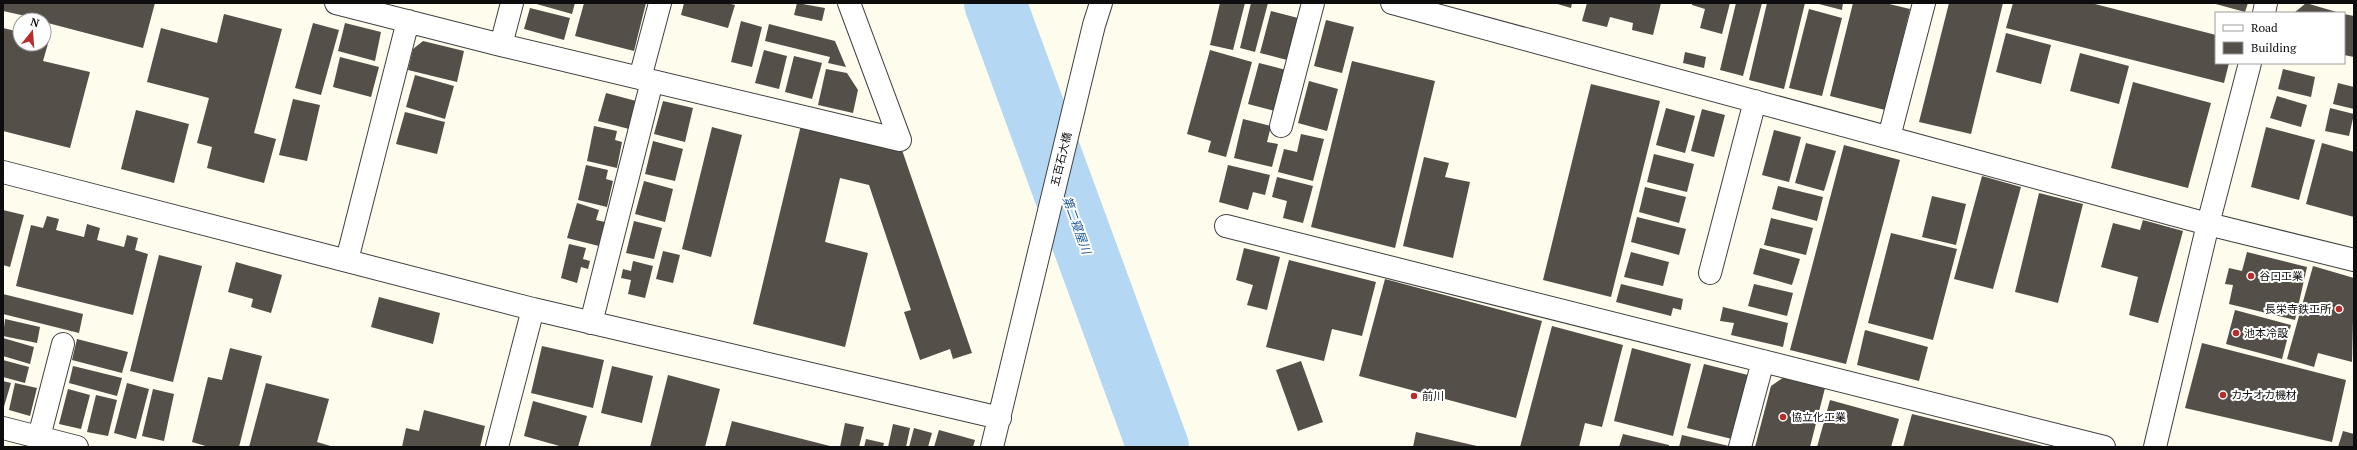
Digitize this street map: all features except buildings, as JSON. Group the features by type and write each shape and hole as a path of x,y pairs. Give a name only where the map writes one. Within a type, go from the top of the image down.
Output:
{"street":[{"path":"336,3 501,45 900,140 849,3"},
{"path":"501,45 512,3"},
{"path":"591,322 646,79 660,3"},
{"name":"五百石大橋","path":"992,447 1094,24 1101,3"},
{"path":"1281,126 1313,3"},
{"path":"1392,3 2208,224 2354,260"},
{"path":"1889,137 1924,3"},
{"path":"346,260 408,21"},
{"path":"2155,447 2208,224 2250,64"},
{"path":"1710,273 1755,101"},
{"path":"3,172 533,309 1000,418"},
{"path":"1226,226 2104,447"},
{"path":"498,447 533,309"},
{"path":"39,437 63,344"},
{"path":"1740,447 1763,361"},
{"path":"3,428 77,447"}],"waterway":[{"name":"第二寝屋川","path":"995,3 1158,447"}],"place":[{"name":"谷口工業","path":"2251,276"},
{"name":"長栄寺鉄工所","path":"2339,309"},
{"name":"池本冷設","path":"2236,333"},
{"name":"カナオカ機材","path":"2223,395"},
{"name":"前川","path":"1414,396"},
{"name":"協立化工業","path":"1783,417"}]}
